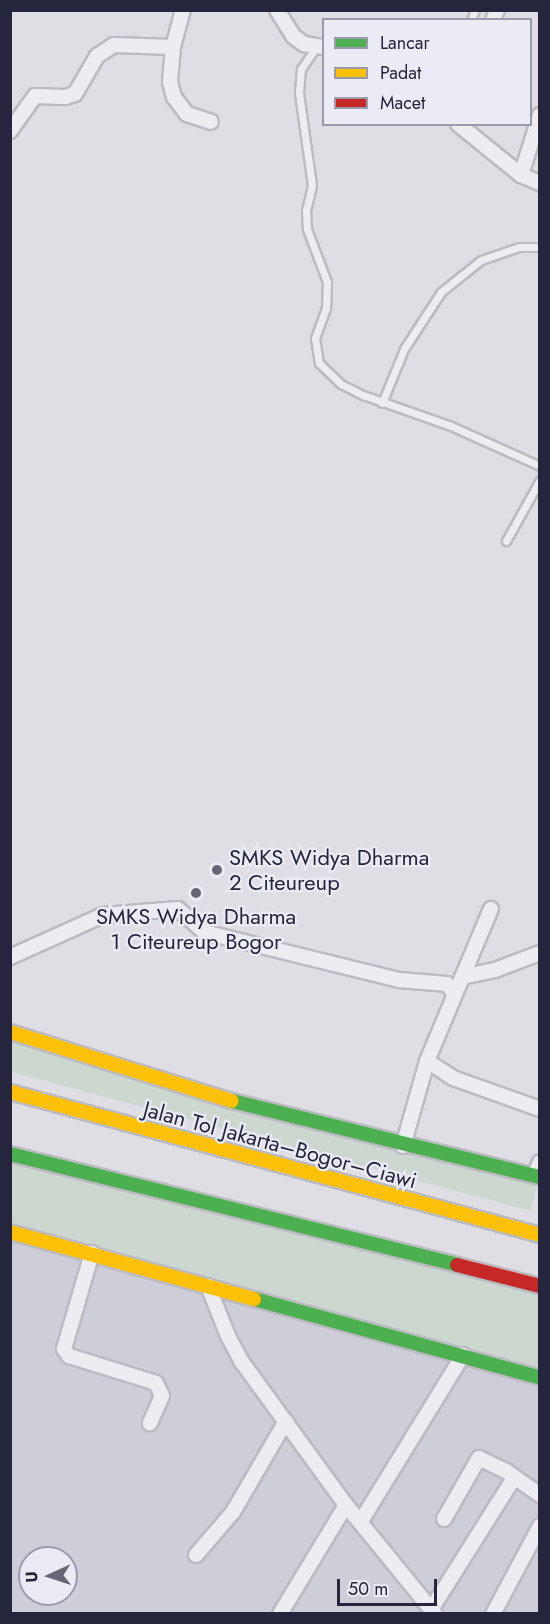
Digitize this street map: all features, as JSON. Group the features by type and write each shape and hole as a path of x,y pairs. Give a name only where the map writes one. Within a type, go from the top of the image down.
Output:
{"main road":[{"path":"10,1032 202,1092 403,1146 537,1177"},
{"name":"Jalan Tol Jakarta–Bogor–Ciawi","path":"12,1092 540,1235"},
{"path":"10,1154 540,1286"},
{"path":"10,1232 463,1354 540,1378"}],"street":[{"path":"183,10 173,47 170,82 174,97 187,114 211,123"},
{"path":"277,10 293,36 304,44 320,46"},
{"path":"10,131 35,96 66,98 75,94 104,49 114,45 173,47"},
{"path":"521,175 540,115"},
{"path":"460,126 521,175 540,183"},
{"path":"10,957 103,915 178,909 204,932 400,980 447,984 454,993"},
{"path":"403,1146 427,1061 491,909"},
{"path":"462,977 495,970 540,953"},
{"path":"427,1061 453,1078 540,1109"},
{"path":"537,1177 540,1162"},
{"path":"92,1253 64,1349 69,1356 156,1383 162,1396 150,1422"},
{"path":"208,1286 228,1336 286,1421 346,1505 362,1521 433,1611 514,1478"},
{"path":"362,1521 463,1354"},
{"path":"196,1555 233,1512 286,1421"},
{"path":"444,1519 479,1458 540,1495"},
{"path":"280,1614 346,1505"},
{"path":"493,1614 534,1553 540,1526"}],"lane":[{"path":"320,46 300,69 299,93 312,185 306,211 307,229 327,282 326,308 315,338 316,353 321,367 341,384 382,403 451,426 540,466"},
{"path":"382,403 404,349 441,292 481,260 519,247 540,246"},
{"path":"506,541 540,480"}],"shaded area":[{"path":"10,1031 540,1173 530,1211 10,1071"},
{"path":"10,1154 539,1286 539,1374 11,1235"},
{"path":"11,1241 539,1357 539,1613 11,1614"}],"traffic: fast":[{"path":"232,1101 540,1177"},
{"path":"10,1154 457,1265"},
{"path":"254,1299 540,1378"}],"traffic: slow":[{"path":"10,1032 232,1101"},
{"path":"10,1092 540,1235"},
{"path":"10,1232 254,1299"}],"traffic: jam":[{"path":"457,1265 540,1286"}],"place":[{"name":"SMKS Widya Dharma 2 Citeureup","path":"217,870"},
{"name":"SMKS Widya Dharma 1 Citeureup Bogor","path":"196,893"}]}
